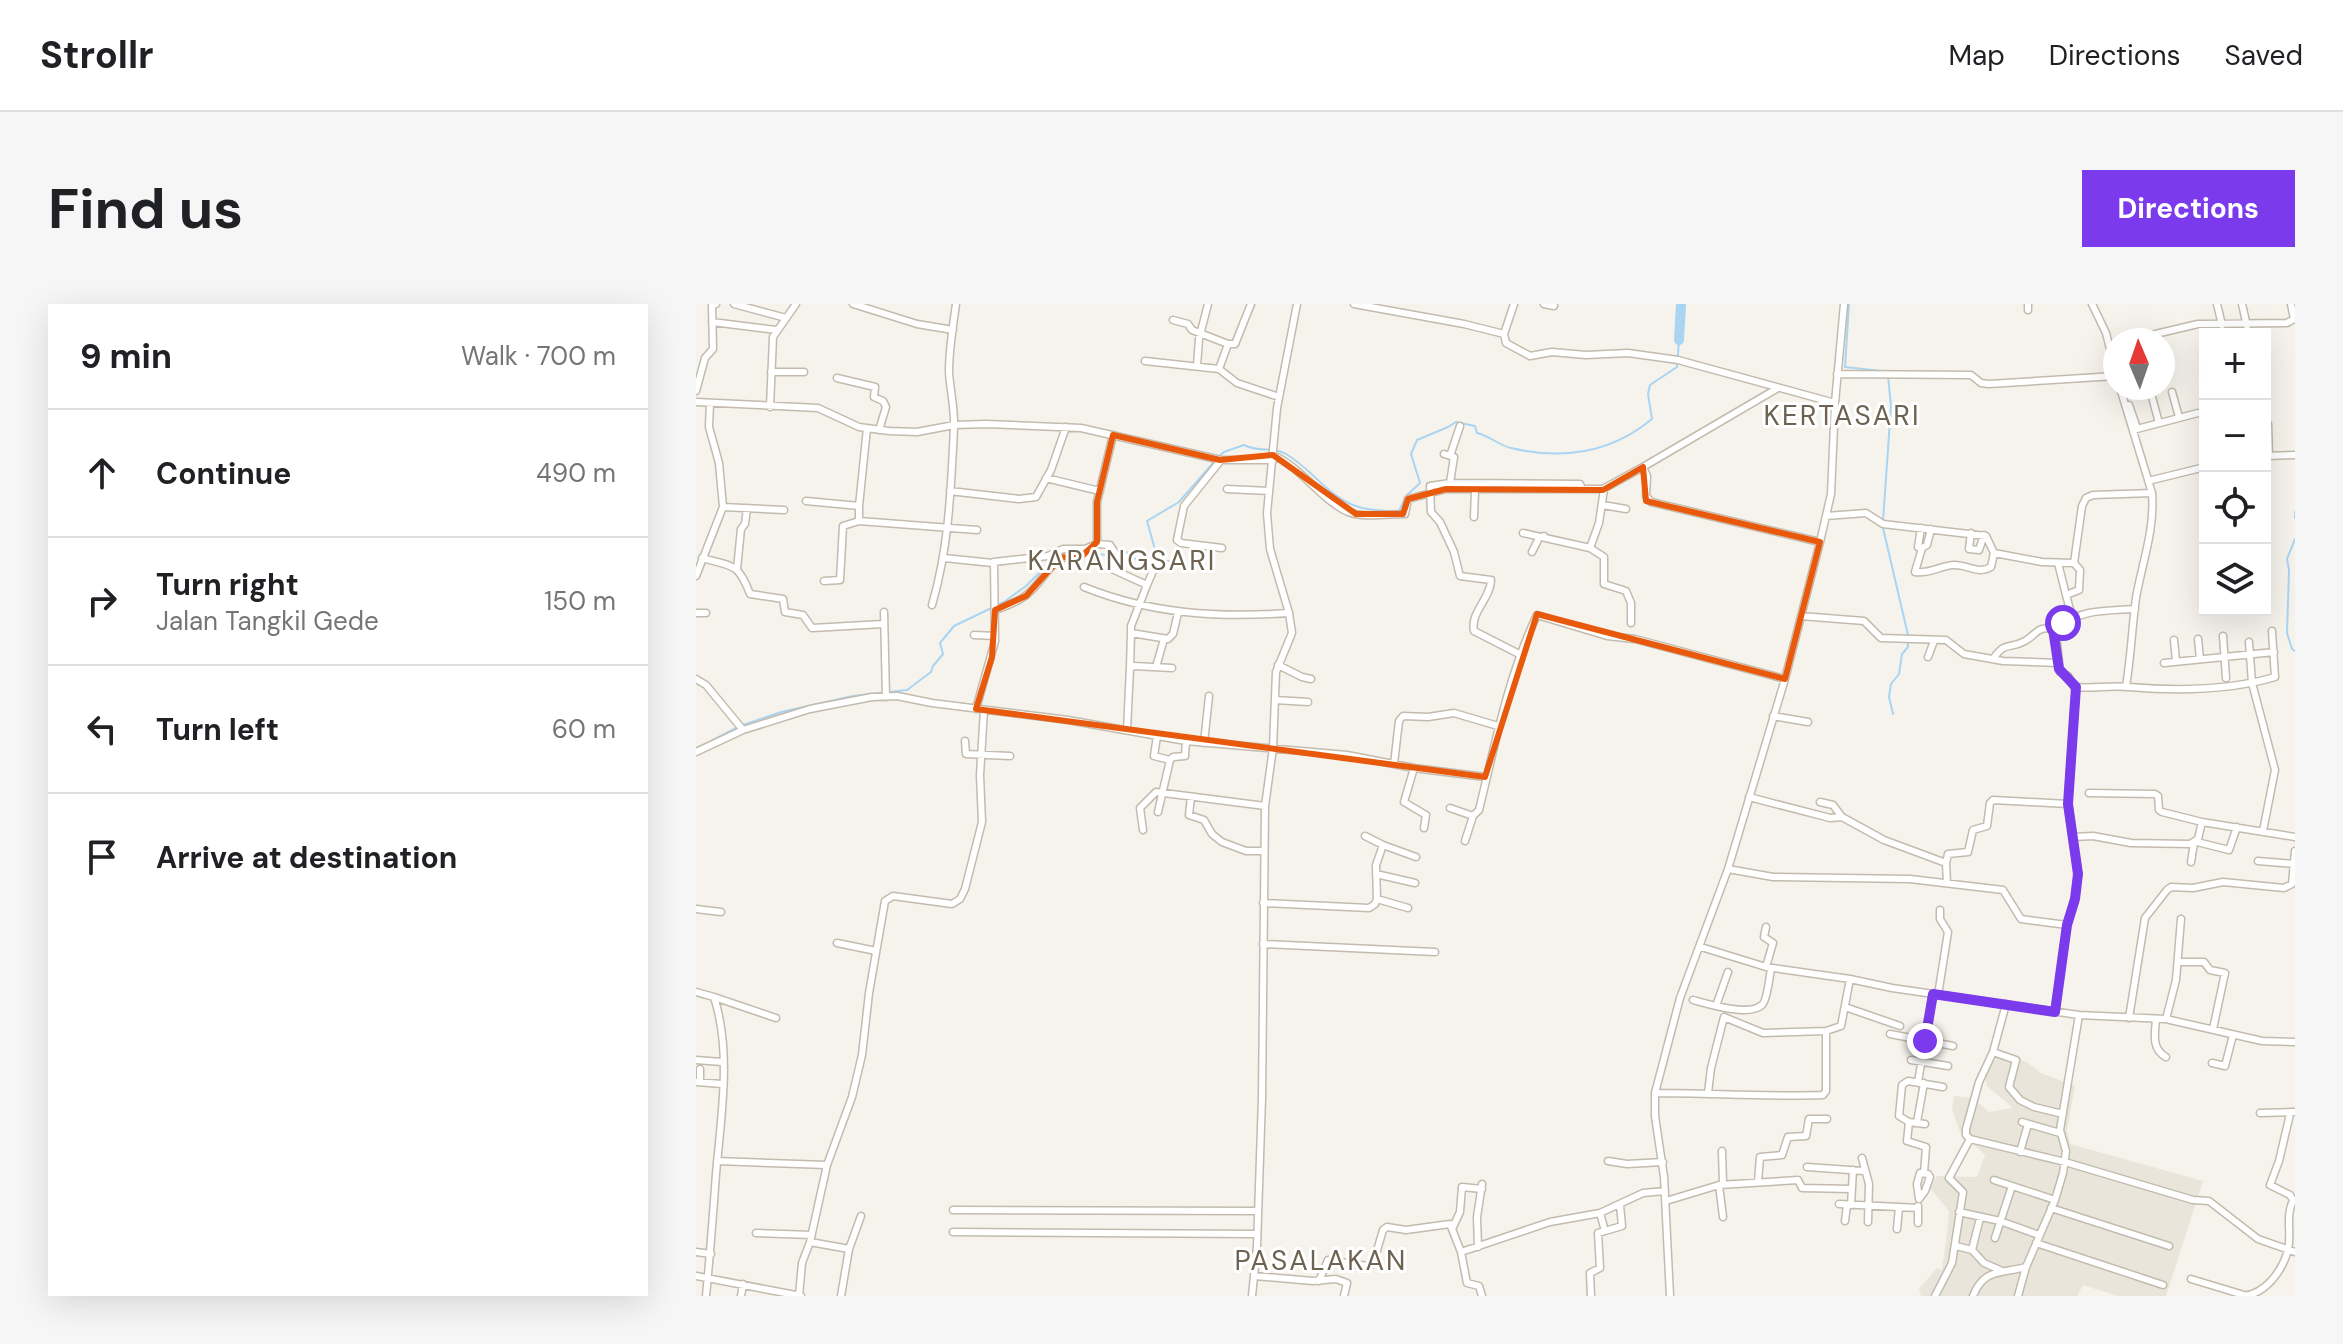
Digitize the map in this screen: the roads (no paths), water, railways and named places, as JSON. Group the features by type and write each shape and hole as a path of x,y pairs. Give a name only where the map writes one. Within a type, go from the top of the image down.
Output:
{"street":[{"path":"696,391 705,358 713,349 712,305 716,304"},
{"path":"734,304 786,318"},
{"path":"770,407 771,344 776,330 796,304"},
{"path":"853,304 917,324 953,330"},
{"path":"932,605 948,529 954,425 949,375 956,304"},
{"path":"1197,366 1200,333 1208,304"},
{"path":"1173,320 1228,344 1235,344 1251,304"},
{"path":"1252,1296 1258,1211 1265,806 1273,748 1278,665 1290,642 1289,613 1270,549 1267,513 1279,397 1297,304"},
{"path":"1354,304 1504,334"},
{"path":"1514,304 1504,334 1506,343 1530,356 1552,352 1586,355 1628,353 1680,360 1835,403"},
{"path":"1544,304 1554,306"},
{"path":"1670,1296 1666,1201 1655,1093 1680,998 1728,869 1785,679 1820,542 1831,494 1835,403 1843,374 1844,304"},
{"path":"2092,304 2104,328"},
{"path":"2218,304 2222,325"},
{"path":"2242,304 2247,326"},
{"path":"2175,329 2198,324 2247,326 2291,321 2294,319 2291,304"},
{"path":"712,322 776,330"},
{"path":"1219,369 1228,344"},
{"path":"1145,361 1219,369 1230,378 1279,397"},
{"path":"771,372 804,372"},
{"path":"1843,374 1971,375 1985,384 2103,377"},
{"path":"837,378 875,387 874,397 883,401 886,407 879,430"},
{"path":"696,402 818,408 836,418 879,430 917,432 954,425 1066,427 1220,460 1273,454 1348,511 1405,514 1408,499 1440,490 1472,487 1604,489 1779,388"},
{"path":"2124,400 2135,429"},
{"path":"2153,400 2159,423"},
{"path":"2174,400 2179,417"},
{"path":"696,576 723,507 719,463 709,427 710,403"},
{"path":"2126,686 2135,609 2152,529 2152,493 2129,405"},
{"path":"2135,429 2198,413"},
{"path":"1450,483 1454,457 1447,455 1460,426"},
{"path":"950,491 1036,497 1066,427"},
{"path":"859,521 867,428"},
{"path":"1097,544 1097,508 1113,435"},
{"path":"2271,456 2295,455"},
{"path":"2130,459 2142,457"},
{"path":"1220,460 1184,506 1177,540 1222,548"},
{"path":"1643,467 1647,476 1646,496 1651,502 1820,542"},
{"path":"2148,481 2199,468"},
{"path":"1046,478 1100,491"},
{"path":"1472,487 1450,483 1430,486 1426,495 1433,515 1440,522 1454,552 1460,576 1491,580 1474,619 1474,631 1521,655"},
{"path":"1472,487 1474,517"},
{"path":"1227,489 1269,491"},
{"path":"1590,548 1603,505 1604,489"},
{"path":"2066,595 2079,590 2080,570 2074,563 2082,506 2086,498 2093,495 2152,493"},
{"path":"806,501 859,506"},
{"path":"1603,505 1626,509"},
{"path":"723,507 784,510"},
{"path":"737,569 741,529 745,524 747,508"},
{"path":"1826,516 1866,513 1882,524 1984,535"},
{"path":"824,581 840,580 843,526 859,521 977,530"},
{"path":"1921,528 1918,547 1922,548"},
{"path":"1931,529 1915,570 1918,572 1941,570 1954,565 1987,570 1991,567 1994,553 1984,535"},
{"path":"1523,533 1590,548 1604,557 1604,584 1624,589 1629,594 1631,623"},
{"path":"1971,533 1969,549 1979,550 1984,535"},
{"path":"1532,552 1537,541 1544,536"},
{"path":"944,558 993,563 1084,551 1097,544 1112,547 1117,556 1113,567 1147,585"},
{"path":"995,608 1026,596 1064,552"},
{"path":"1994,553 2011,558 2074,563"},
{"path":"702,558 737,569 745,578 750,594 783,599 785,612 803,615 812,628 883,624"},
{"path":"976,709 995,636 993,563"},
{"path":"2058,563 2072,617"},
{"path":"1127,730 1131,626 1156,564 1173,565"},
{"path":"1084,587 1139,606 1178,613 1222,616 1289,613"},
{"path":"1993,659 2001,648 2026,640 2038,629 2053,629 2072,617 2104,609 2135,609"},
{"path":"884,612 885,693"},
{"path":"696,613 706,613"},
{"path":"1131,633 1164,639 1173,634 1178,613"},
{"path":"1465,841 1473,816 1479,810 1498,726 1521,655 1538,615 1607,636 1635,639 1785,679"},
{"path":"1801,616 1864,621 1878,637 1946,640 1964,654 2059,663"},
{"path":"2053,629 2060,672 2068,676 2071,684 2076,687 2126,686 2153,690 2214,689 2275,677 2272,631"},
{"path":"974,635 995,636"},
{"path":"2223,636 2226,678"},
{"path":"1156,667 1164,639"},
{"path":"2198,639 2200,659"},
{"path":"2174,640 2176,661"},
{"path":"1928,657 1934,641"},
{"path":"2249,642 2252,683 2275,770 2263,831"},
{"path":"2164,663 2274,652"},
{"path":"1278,665 1311,679"},
{"path":"1130,668 1172,668"},
{"path":"696,679 706,685 741,727"},
{"path":"2055,1012 2067,925 2078,874 2068,804 2076,687"},
{"path":"696,752 741,727 885,693 1186,741 1347,755 1485,777"},
{"path":"1204,743 1209,696"},
{"path":"1275,700 1308,702"},
{"path":"696,1276 800,1296 802,1263 811,1238 827,1165 852,1097 862,1055 876,951 887,897 952,904 960,899 982,822 984,710"},
{"path":"1394,764 1399,721 1403,716 1428,717 1454,713 1498,726"},
{"path":"1773,716 1808,722"},
{"path":"1157,736 1154,756 1170,760"},
{"path":"965,741 966,754 1010,756"},
{"path":"1158,812 1170,760 1185,756 1186,741"},
{"path":"1414,768 1404,802 1426,815 1424,828"},
{"path":"1143,830 1140,808 1156,792 1265,806"},
{"path":"2089,793 2155,794 2158,796 2159,810 2202,822 2295,837"},
{"path":"1191,797 1189,815 1204,820 1220,841 1246,851 1263,851"},
{"path":"1749,797 1830,818 1842,817"},
{"path":"1947,883 1948,854 1968,852 1973,830 1987,826 1993,800 2068,804"},
{"path":"1820,802 1833,805 1842,817 1898,846 1946,863"},
{"path":"1450,808 1473,816"},
{"path":"2191,862 2202,822"},
{"path":"2073,837 2093,836 2137,844 2195,842 2229,850 2237,827"},
{"path":"1365,836 1416,857"},
{"path":"1263,903 1356,909 1373,907 1377,899 1377,859 1383,845"},
{"path":"2129,1018 2145,918 2167,890 2171,887 2193,888 2223,882 2284,888 2292,884 2295,851"},
{"path":"2258,861 2294,864"},
{"path":"1728,869 1794,879 1905,879 2003,890 2021,919 2067,925"},
{"path":"1376,874 1415,883"},
{"path":"1377,899 1408,908"},
{"path":"696,909 721,912"},
{"path":"1918,1223 1919,1199 1930,1177 1924,1173 1927,1151 1924,1146 1907,1141 1917,1123 1921,1062 1948,932 1940,919 1940,910"},
{"path":"2166,1019 2178,962 2181,919"},
{"path":"1693,1000 1742,1011 1762,1005 1773,941 1764,937 1766,927"},
{"path":"837,943 876,951"},
{"path":"1263,944 1435,952"},
{"path":"1701,947 1769,968 2055,1012 2166,1019 2262,1041 2295,1042"},
{"path":"2178,962 2204,962 2210,970 2225,973 2213,1029"},
{"path":"1716,1006 1728,972"},
{"path":"1708,1093 1724,1017 1763,1033 1826,1031 1841,1026 1850,979"},
{"path":"696,992 776,1018"},
{"path":"706,1296 722,1084 719,1013 714,997"},
{"path":"2006,1004 1966,1129 1970,1139 2217,1205 2258,1239 2292,1250"},
{"path":"1845,1007 1900,1026"},
{"path":"2018,1296 2026,1267 2055,1200 2065,1162 2066,1151 2060,1133 2079,1015"},
{"path":"2156,1019 2155,1043 2160,1054 2166,1057"},
{"path":"1655,1093 1708,1093 1732,1097 1823,1095 1826,1091 1826,1031"},
{"path":"1890,1034 1953,1046"},
{"path":"2212,1063 2227,1064 2233,1035"},
{"path":"1993,1052 2016,1060 2009,1086 2020,1100 2063,1114"},
{"path":"696,1060 722,1062"},
{"path":"1911,1060 1948,1066"},
{"path":"700,1069 698,1082 722,1084"},
{"path":"1917,1123 1898,1114 1902,1085 1908,1081 1943,1087"},
{"path":"2191,1279 2244,1295 2266,1293 2292,1250 2287,1215 2294,1199 2270,1185 2292,1113 2260,1113"},
{"path":"1758,1182 1760,1157 1782,1155 1788,1137 1806,1136 1809,1119 1827,1119"},
{"path":"2020,1152 2025,1123 2060,1133"},
{"path":"1935,1296 1937,1288 1947,1276 1956,1246 1962,1189 1949,1178 1970,1139"},
{"path":"1722,1151 1723,1217"},
{"path":"1862,1158 1869,1184 1868,1222"},
{"path":"717,1161 827,1165"},
{"path":"1608,1161 1627,1164 1663,1162"},
{"path":"1807,1167 1835,1165 1864,1171"},
{"path":"1845,1221 1853,1170"},
{"path":"1666,1201 1721,1184 1798,1180 1802,1188 1869,1184"},
{"path":"1994,1180 2055,1200"},
{"path":"1478,1247 1477,1217 1482,1186 1463,1187 1460,1212 1453,1227 1467,1283 1479,1286 1482,1296"},
{"path":"1995,1238 2012,1186"},
{"path":"1461,1252 1550,1222 1600,1213 1643,1193 1665,1191"},
{"path":"1846,1204 1918,1208"},
{"path":"1591,1296 1590,1273 1600,1268 1598,1233 1622,1226 1620,1205"},
{"path":"1897,1229 1899,1207"},
{"path":"2051,1208 2169,1246"},
{"path":"953,1210 1258,1211"},
{"path":"1959,1212 2000,1221 2039,1235"},
{"path":"1600,1213 1605,1231"},
{"path":"841,1296 849,1249 861,1216"},
{"path":"1972,1250 1980,1218"},
{"path":"1319,1281 1328,1260 1367,1266 1373,1264 1383,1230 1387,1227 1406,1230 1444,1224 1453,1227"},
{"path":"953,1232 1257,1234"},
{"path":"756,1233 811,1238 849,1249"},
{"path":"2036,1243 2163,1285"},
{"path":"1956,1246 1972,1250 1984,1263 2000,1270"},
{"path":"696,1252 711,1254"},
{"path":"1973,1296 1982,1280 2000,1270 2026,1267"},
{"path":"1254,1276 1345,1282 1344,1296"},
{"path":"741,1296 743,1284"}],"waterway":[{"path":"1679,340 1681,304"},
{"path":"1849,304 1845,367 1881,371"},
{"path":"1218,457 1244,445 1281,452 1346,502 1366,509 1399,511 1406,496 1420,483 1411,454 1417,440 1456,422 1475,426 1477,433 1506,447 1530,452 1585,451 1620,440 1652,419 1648,394 1650,385 1677,367 1679,340"},
{"path":"1883,521 1891,406 1888,376"},
{"path":"1085,553 1107,555 1122,549 1141,563 1156,553 1147,521 1179,502 1214,462"},
{"path":"2295,512 2295,518"},
{"path":"1883,528 1908,635 1908,647 1902,654 1899,674 1891,684 1889,697 1893,714"},
{"path":"2295,539 2287,559 2287,633 2295,651"},
{"path":"743,725 781,712 853,696 907,690 931,672 943,654 940,643 954,626 1004,602 1066,551"},
{"path":"696,749 738,727"}],"district":[{"name":"KERTASARI","path":"1842,415"},
{"name":"KARANGSARI","path":"1122,560"},
{"name":"PASALAKAN","path":"1321,1260"}]}
